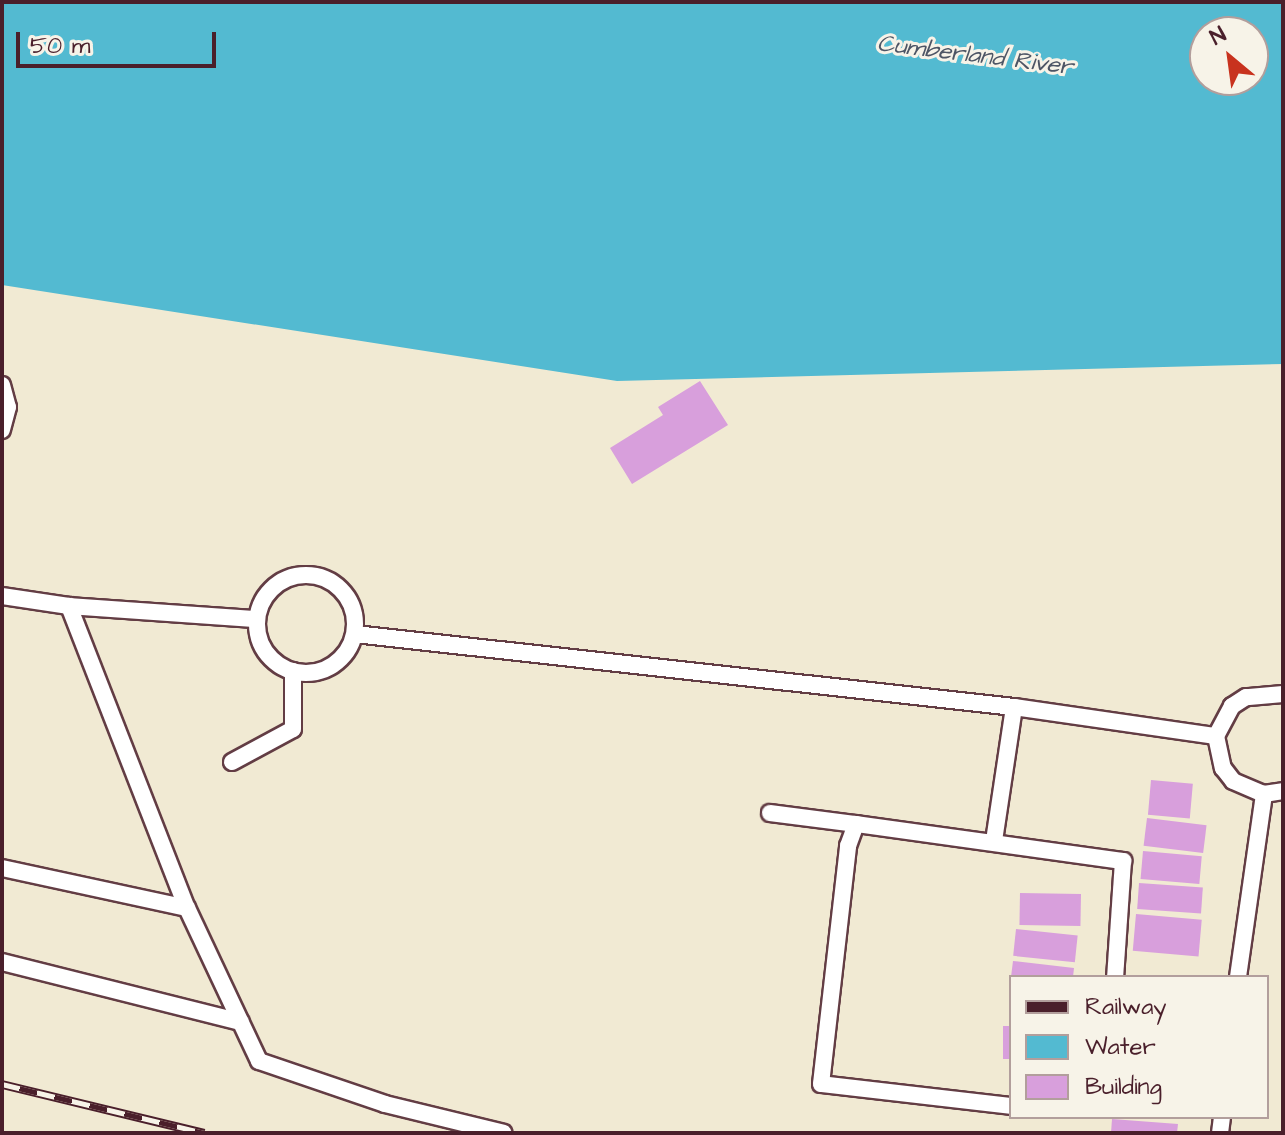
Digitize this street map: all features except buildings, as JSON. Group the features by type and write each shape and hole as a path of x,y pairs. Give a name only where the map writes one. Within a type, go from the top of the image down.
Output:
{"lane":[{"path":"2,385 8,407 2,430"},
{"path":"300,575 316,575 343,590 356,618 355,634 339,661 310,673 293,671 266,652 257,619 272,589 300,575"},
{"path":"2,596 69,606 257,619"},
{"path":"69,606 187,908 259,1061 385,1104 504,1133"},
{"path":"355,634 1014,707 1216,736"},
{"path":"232,762 293,729 293,671"},
{"path":"1283,694 1246,697 1221,720 1216,736 1217,753 1228,775 1248,790 1264,794 1283,791"},
{"path":"994,841 1014,707"},
{"path":"1238,975 1264,794"},
{"path":"770,813 994,841 1123,861 1115,975"},
{"path":"856,824 848,846 821,1084 1009,1106"},
{"path":"2,868 187,908"},
{"path":"2,962 241,1022"}],"water":[{"name":"Cumberland River","path":"2,2 1283,2 1283,364 617,381 2,285"}],"railway":[{"path":"2,1084 204,1133"}]}
